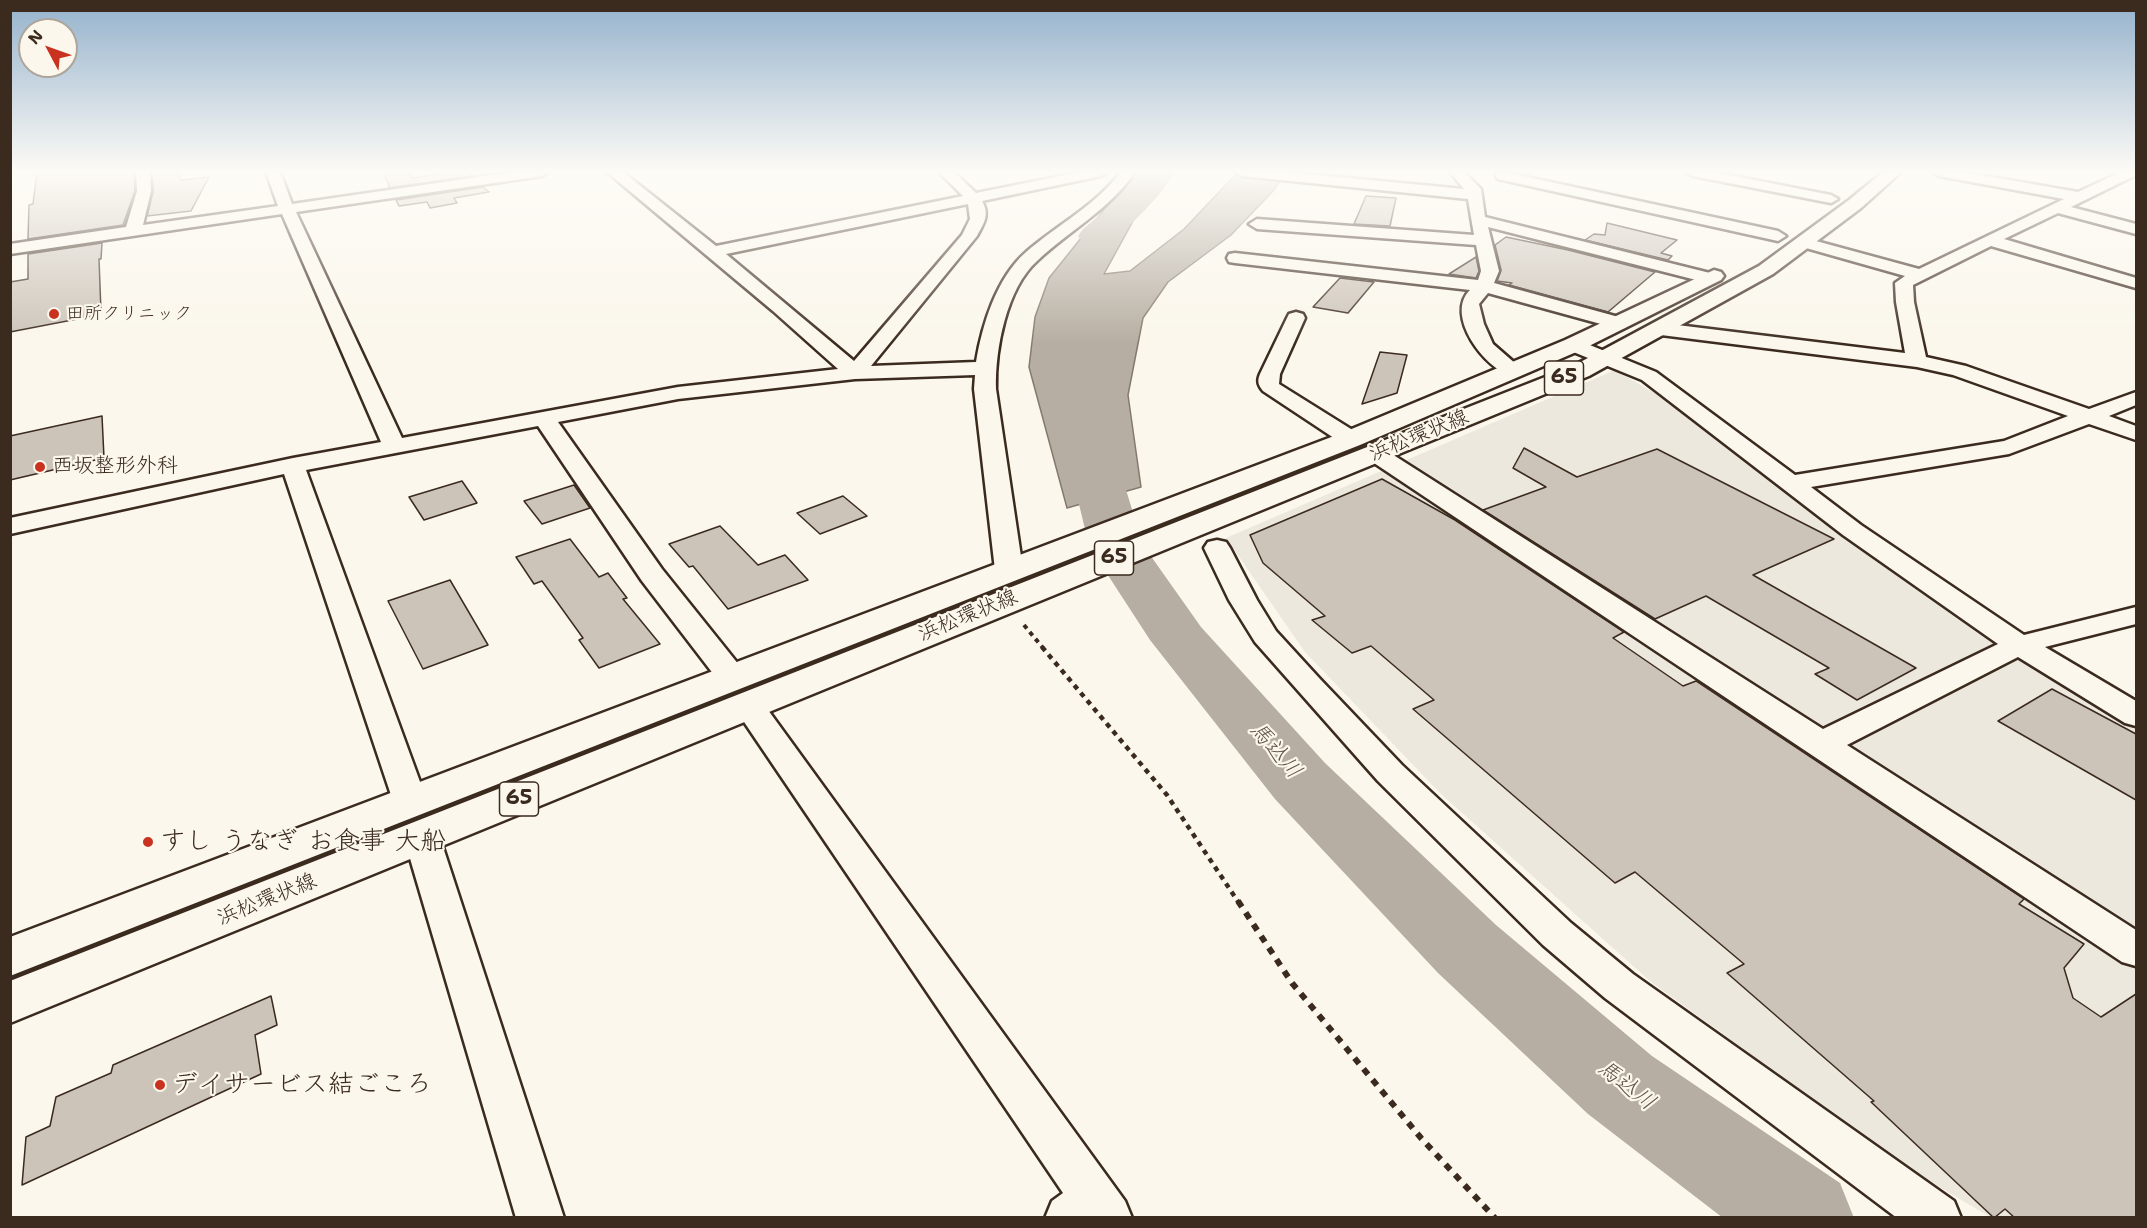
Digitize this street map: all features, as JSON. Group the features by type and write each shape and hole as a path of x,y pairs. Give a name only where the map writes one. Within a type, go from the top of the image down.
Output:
{"main road":[{"name":"浜松環状線","path":"10,1002 416,820 1014,582 1203,523 1514,371 1619,323 1708,278 1788,229"},
{"name":"浜松環状線","path":"1364,446 1581,371 1766,270 1822,229"},
{"name":"浜松環状線","path":"10,957 416,820"}],"street":[{"path":"10,249 145,229"},
{"path":"296,229 394,446"},
{"path":"685,229 855,373"},
{"path":"713,252 822,229"},
{"path":"855,373 973,229"},
{"path":"1014,582 987,407 985,368 991,328 1019,272 1029,258 1066,229"},
{"path":"1328,229 1483,241"},
{"path":"1480,229 1490,271 1484,286 1471,299 1474,324 1484,345 1498,362 1514,371"},
{"path":"1515,229 1708,278"},
{"path":"1742,229 1778,236"},
{"path":"1917,361 1905,302 1904,283 2012,229"},
{"path":"1989,240 2136,283"},
{"path":"1805,243 1922,275"},
{"path":"1234,258 1484,286 1619,323"},
{"path":"1296,318 1270,374 1268,381 1270,387 2136,950"},
{"path":"1661,329 1917,361 1959,370 2136,433"},
{"path":"1573,345 1649,376 1852,530 2019,645 2136,715"},
{"path":"10,526 293,465 692,391 855,373 985,368"},
{"path":"1790,483 2009,447 2136,398"},
{"path":"544,418 652,575 740,692 1090,1211"},
{"path":"293,465 416,820 540,1218"},
{"path":"1203,523 1243,600 1265,636 1390,773 1557,934 1618,986 1937,1218"},
{"path":"1821,744 2019,645 2136,615"}],"path":[{"path":"1014,582 1167,795 1292,983 1421,1138 1495,1218"}],"shaded area":[{"path":"1088,229 1129,229 1104,274 1130,271 1184,229 1236,229 1168,282 1143,318 1128,395 1141,487 1067,508 1029,367 1035,317 1049,278"},
{"path":"1615,370 1656,394 1877,559 1988,637 2136,724 2136,1217 1990,1217 1911,1170 1651,982 1441,794 1305,652 1226,538"}],"building":[{"path":"28,229 94,229 28,239"},
{"path":"1606,229 1633,229 1677,240 1661,253 1672,256 1668,260 1585,240 1594,234 1605,235"},
{"path":"1506,237 1655,272 1608,312 1509,285 1512,283 1497,281 1501,270 1495,245"},
{"path":"102,243 101,259 99,259 101,312 92,313 93,316 10,332 10,282 28,279 28,254"},
{"path":"1476,257 1479,271 1476,278 1449,274"},
{"path":"1340,278 1374,282 1348,313 1313,307"},
{"path":"1380,352 1407,355 1397,393 1362,404"},
{"name":"西坂整形外科","path":"102,416 104,458 10,480 10,436"},
{"path":"1524,448 1577,477 1657,449 1834,539 1753,575 1916,668 1857,700 1815,674 1829,668 1706,596 1655,619 1483,510 1546,487 1513,468"},
{"path":"1382,479 1455,520 1624,632 1613,638 1683,686 1696,681 2024,899 2019,904 2084,944 2064,968 2073,998 2101,1017 2136,994 2136,1218 2015,1218 2005,1209 1994,1218 1871,1102 1874,1101 1727,973 1744,964 1635,872 1615,883 1413,709 1434,700 1371,646 1352,653 1312,620 1325,616 1263,563 1250,535"},
{"path":"462,481 477,503 424,520 409,497"},
{"path":"574,485 590,508 542,524 524,501"},
{"path":"843,496 867,516 820,534 797,513"},
{"path":"720,526 758,565 785,555 808,580 728,609 693,566 689,567 669,544"},
{"path":"570,539 599,577 608,573 627,598 623,599 660,644 599,668 579,640 583,638 542,581 534,584 516,557"},
{"path":"450,580 488,645 423,669 388,601"},
{"path":"2052,689 2136,734 2136,800 1998,721"},
{"name":"デイサービス結ごころ","path":"271,996 277,1025 255,1035 261,1074 22,1185 26,1137 50,1126 56,1097 111,1073 113,1065"}],"waterway":[{"path":"1095,236 1103,229"},
{"name":"馬込川","path":"1087,421 1091,454 1116,546 1180,640 1300,781 1467,949 1620,1085 1805,1218"}],"place":[{"name":"田所クリニック","path":"54,314"},
{"name":"西坂整形外科","path":"40,467"},
{"name":"すし うなぎ お食事 大船","path":"148,842"},
{"name":"デイサービス結ごころ","path":"160,1085"}]}
